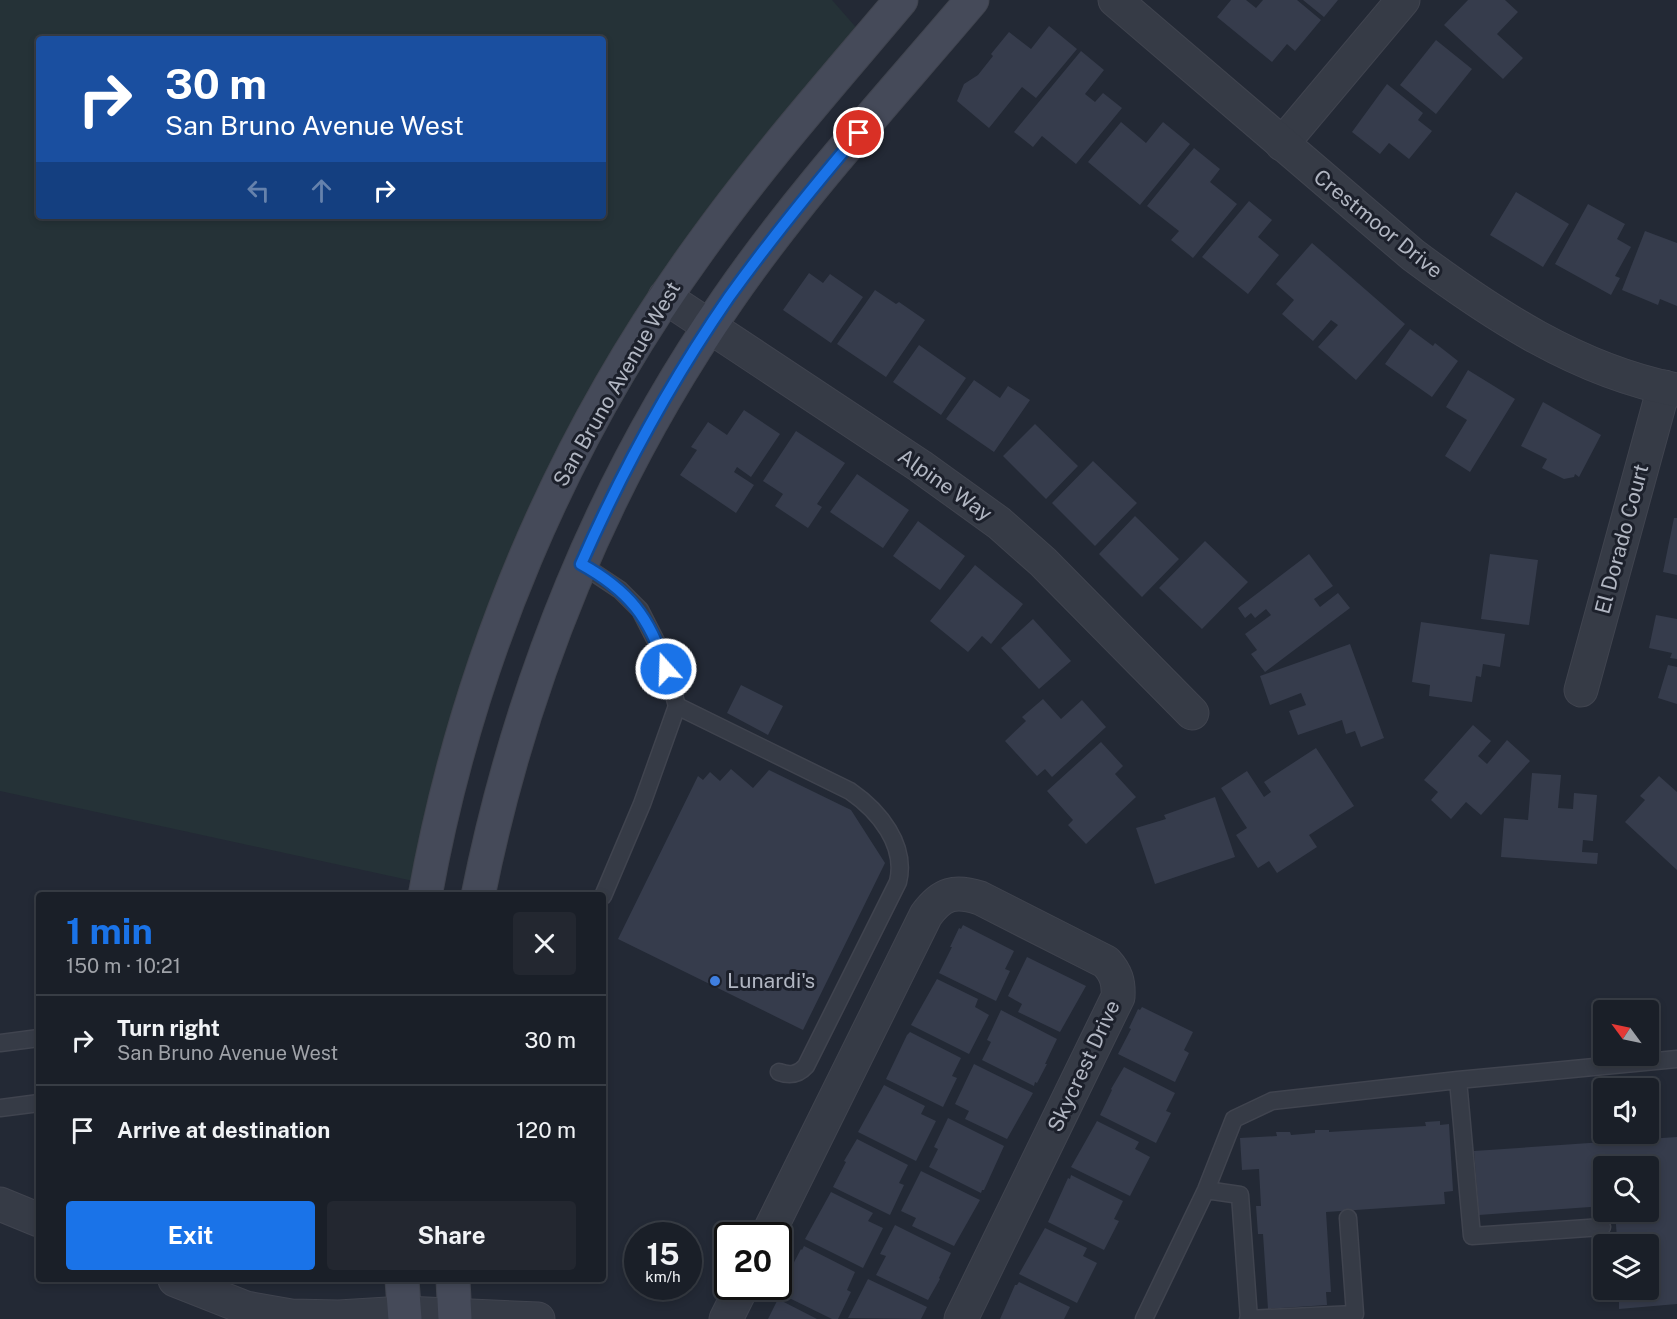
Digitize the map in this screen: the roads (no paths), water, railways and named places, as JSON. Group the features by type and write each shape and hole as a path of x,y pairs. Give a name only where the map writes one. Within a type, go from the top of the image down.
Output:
{"main road":[{"name":"San Bruno Avenue West","path":"426,892 455,761 483,671 515,581 553,494 582,438 628,357 698,249 750,181 901,0"},
{"path":"479,892 498,806 518,733 545,651 581,564 653,418 710,327 783,224 972,0"},
{"path":"402,1282 404,1316"},
{"path":"453,1282 455,1317"}],"street":[{"name":"Crestmoor Drive","path":"1115,0 1413,255 1464,293 1512,325 1562,350 1617,373 1670,388"},
{"path":"1282,144 1403,0"},
{"name":"Alpine Way","path":"665,297 920,466 999,523 1043,562 1192,713"},
{"name":"El Dorado Court","path":"1581,690 1670,388"},
{"name":"Skycrest Drive","path":"774,1222 926,915 939,899 960,893 980,898 1106,962 1114,972 1119,991 1114,1009 962,1319"},
{"path":"0,1204 36,1220"},
{"path":"180,1282 246,1308 267,1313 316,1318 404,1316 538,1319"},
{"path":"726,1319 736,1300"}],"lane":[{"path":"581,564 620,590 640,610 662,654 677,706 642,804 605,892"},
{"path":"677,706 850,791 865,802 880,818 898,850 901,871 898,882 806,1066 793,1074 779,1072"},
{"path":"0,1043 36,1038"},
{"path":"1144,1319 1206,1190 1234,1119 1272,1101 1677,1059"},
{"path":"1458,1080 1472,1236 1602,1227"},
{"path":"0,1108 36,1103"},
{"path":"1206,1190 1240,1195 1249,1319 1355,1314 1348,1218"}],"place":[{"name":"Lunardi's","path":"715,981"}]}
